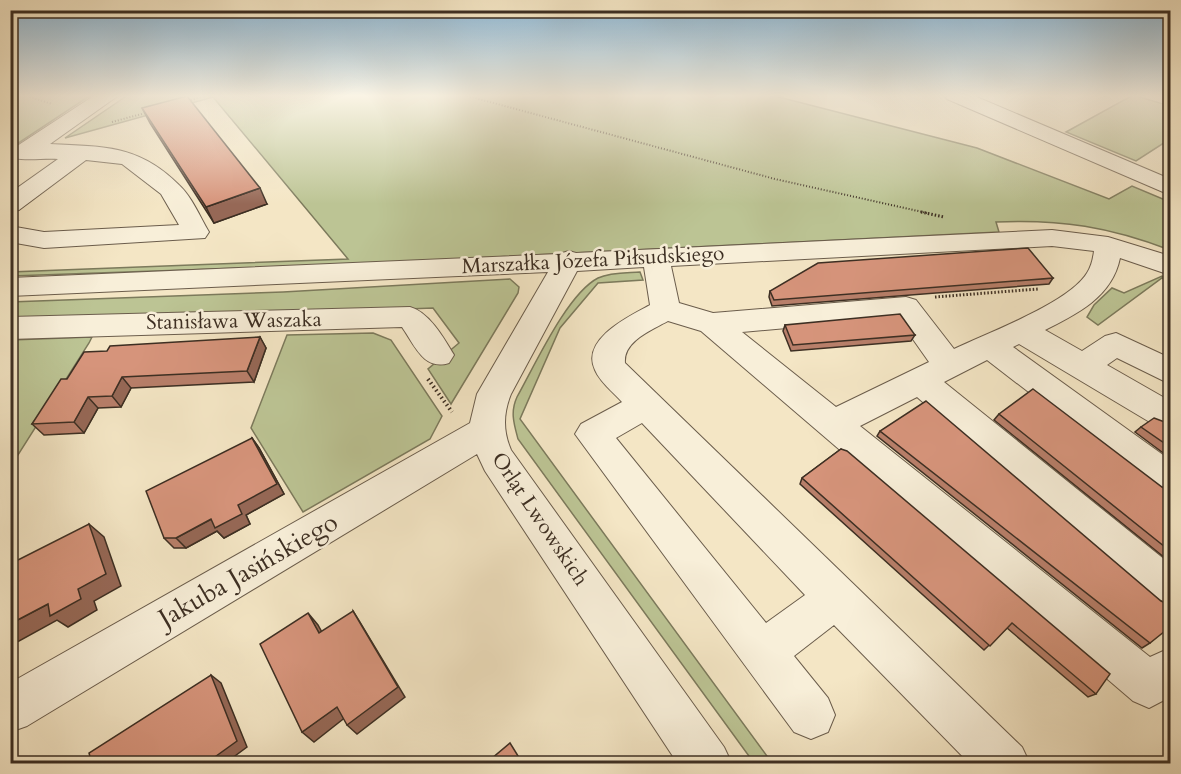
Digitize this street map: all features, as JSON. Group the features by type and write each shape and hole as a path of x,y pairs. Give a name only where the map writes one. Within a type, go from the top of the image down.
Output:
{"street":[{"path":"19,155 55,131"},
{"path":"1038,131 1170,188"},
{"path":"10,234 44,240 196,231 171,190 129,159 117,155 81,153 19,155"},
{"path":"10,205 81,153"},
{"name":"Marszałka Józefa Piłsudskiego","path":"10,287 364,273 569,260 1041,238 1072,238 1108,245 1170,266"},
{"path":"832,424 1072,304 1087,292 1106,267 1108,245"},
{"path":"656,257 665,309"},
{"name":"Orląt Lwowskich","path":"569,260 494,394 488,407 486,432 498,460 707,764"},
{"path":"712,324 906,307 934,373 1170,590"},
{"path":"1005,764 836,598 609,367 607,359 613,343 665,309 712,324 1149,685 1170,670"},
{"name":"Stanisława Waszaka","path":"10,328 410,317 438,355"},
{"path":"1020,330 1170,417"},
{"path":"1083,366 1116,344 1170,372"},
{"path":"990,346 1170,480"},
{"path":"645,405 593,434 812,715"},
{"name":"Jakuba Jasińskiego","path":"10,709 486,432"},
{"path":"763,652 836,598"}],"path":[{"path":"598,131 775,179 953,219"},
{"path":"906,307 900,300 1046,288"}],"green space":[{"path":"11,131 36,131 11,148"},
{"path":"75,131 90,131 65,138"},
{"path":"241,131 911,131 977,148 1109,199 1132,186 1170,202 1170,250 1106,230 1064,223 1020,221 996,222 999,232 352,264 11,276 10,272 348,259"},
{"path":"1170,131 1170,139 1136,161 1066,132"},
{"path":"640,272 643,280 598,283 560,328 520,419 772,763 754,763 518,439 513,413 515,402 563,314 586,286 598,278"},
{"path":"1162,276 1170,282 1162,278 1098,325 1087,317 1094,305 1112,288 1124,293"},
{"path":"510,279 519,287 518,293 451,404 428,369 459,343 433,308 11,324 10,302 283,292"},
{"path":"373,333 391,340 442,416 430,439 303,512 251,428 287,335"},
{"path":"92,337 89,343 11,466 11,340"}],"building":[{"path":"157,131 215,131 260,188 206,207"},
{"path":"1028,248 1053,278 774,300 770,291 818,263"},
{"path":"900,314 915,335 793,345 785,325"},
{"path":"260,337 247,371 122,377 112,396 88,397 74,422 32,424 61,379 67,379 84,352 107,351 110,346"},
{"path":"1033,389 1170,491 1170,551 999,414"},
{"path":"926,401 1161,601 1170,605 1170,627 1150,643 880,431"},
{"path":"1154,418 1170,424 1170,447 1141,427"},
{"path":"252,438 277,484 238,505 242,514 215,528 211,519 176,538 164,538 146,491"},
{"path":"841,449 847,451 1110,674 1096,694 1012,623 990,646 802,478"},
{"path":"89,524 106,574 78,589 81,599 50,616 48,604 10,624 10,564"},
{"path":"353,611 398,687 347,725 337,707 302,732 260,644 308,613 319,633"},
{"path":"211,675 237,741 205,764 92,764 89,753"},
{"path":"510,743 523,764 485,764"}]}
